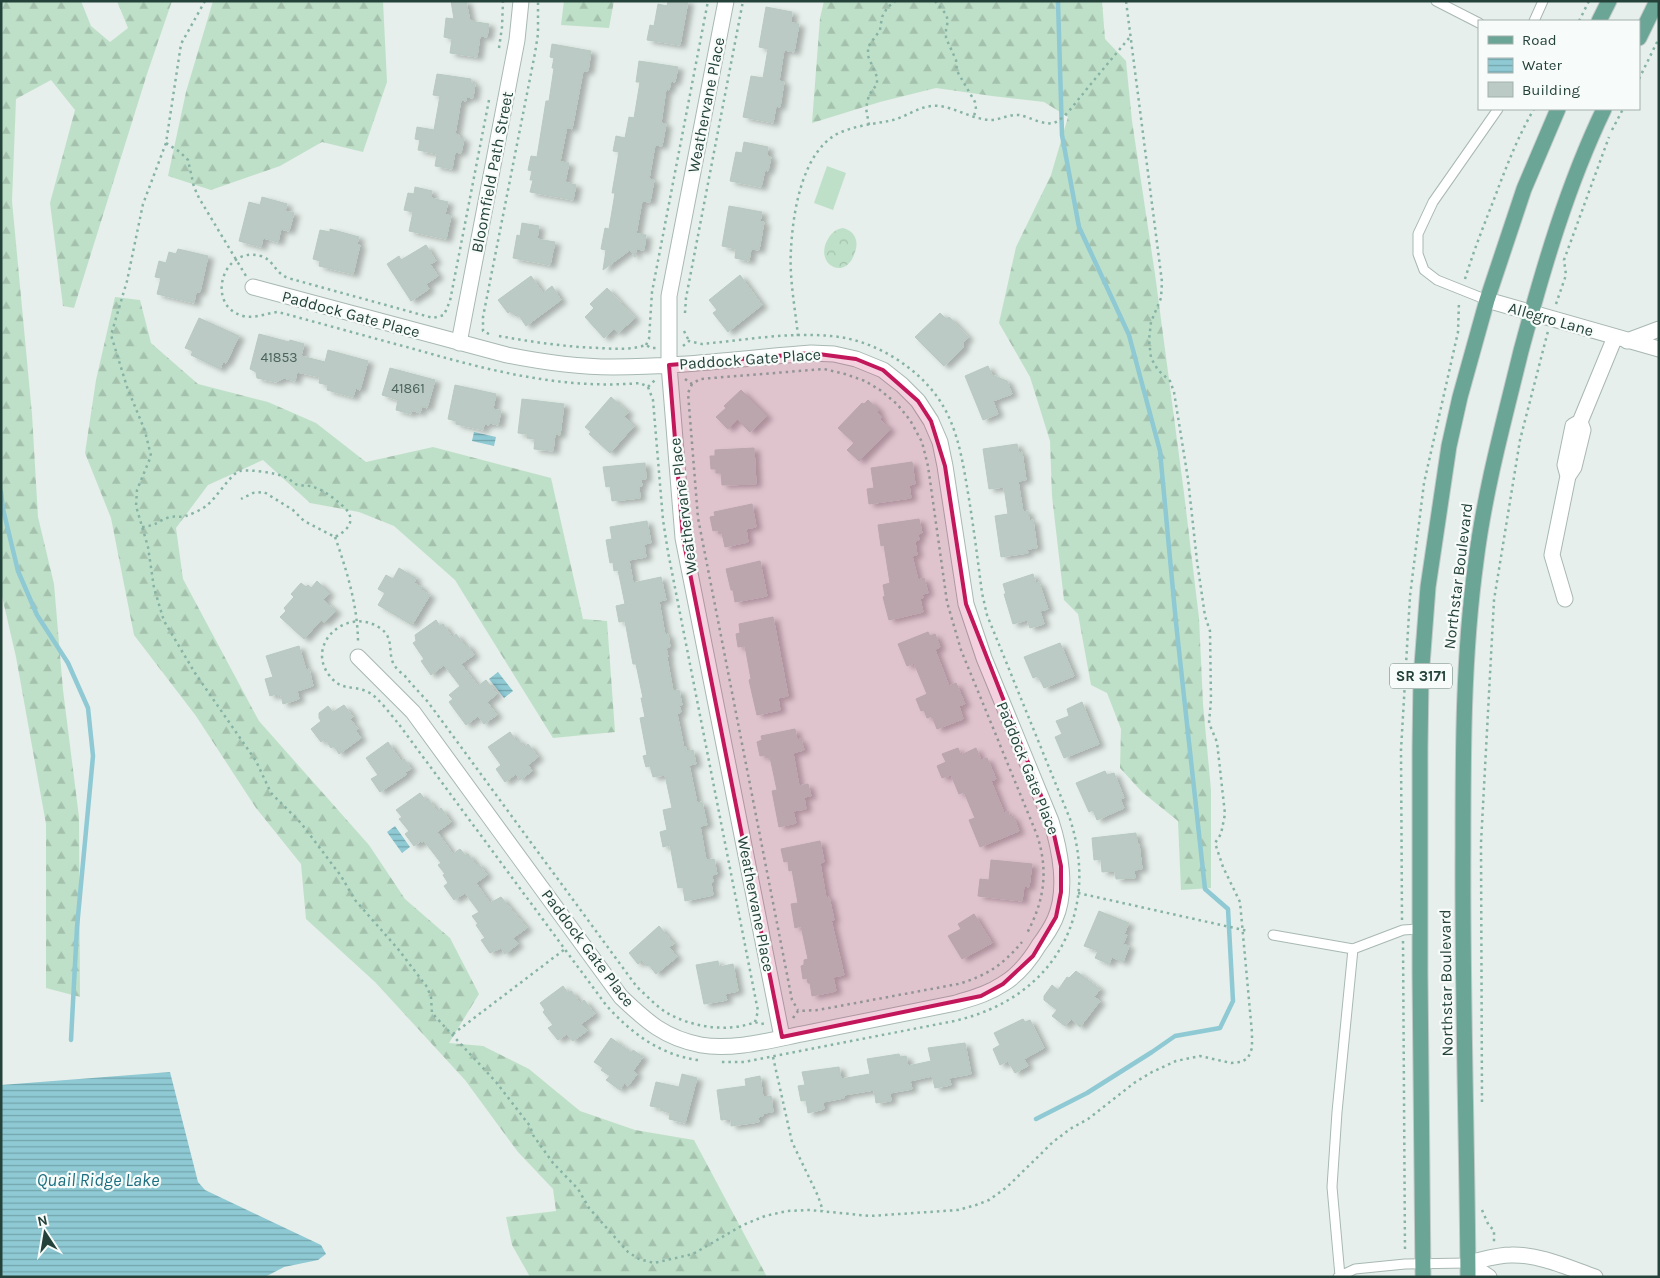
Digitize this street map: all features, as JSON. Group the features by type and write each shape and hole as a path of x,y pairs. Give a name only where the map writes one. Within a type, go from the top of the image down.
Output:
{"main road":[{"path":"1599,20 1609,1"},
{"path":"1640,36 1657,1"},
{"name":"Northstar Boulevard","path":"1423,1270 1420,929 1421,687 1428,588 1449,446 1460,397 1487,300 1524,189 1558,110"},
{"name":"Northstar Boulevard","path":"1468,1270 1462,966 1464,684 1474,572 1485,499 1531,314 1552,241 1604,110"}],"street":[{"name":"Bloomfield Path Street","path":"459,342 517,40 521,1"},
{"name":"Weathervane Place","path":"726,1 669,296 668,365 683,538 782,1038"},
{"name":"Paddock Gate Place","path":"253,287 506,355 549,363 612,367 668,365 811,353 834,354 856,359 883,370 902,385 918,402 931,421 940,442 966,604 984,658 1051,820 1058,842 1061,866 1061,892 1056,917 1033,956 1020,970 1004,984 982,996 956,1003 782,1038 730,1046 702,1045 660,1031 621,997 413,712 358,657"},
{"name":"Allegro Lane","path":"1487,300 1659,350"},
{"path":"1621,339 1659,329"},
{"name":"Allegro Lane","path":"1565,599 1552,555 1568,476 1565,465 1573,426 1580,422 1621,339"},
{"path":"1468,1270 1494,1258 1510,1255 1530,1257 1595,1277"},
{"path":"1468,1270 1489,1277"}],"lane":[{"path":"1436,1 1478,22"},
{"path":"1534,20 1543,1"},
{"path":"1487,300 1437,280 1424,270 1418,254 1418,234 1433,202 1497,110"},
{"path":"1273,935 1353,949 1403,930 1420,929"},
{"path":"1353,949 1337,1112 1332,1187 1339,1276 1355,1269 1468,1270"}],"path":[{"path":"646,345 650,330 652,292 708,1"},
{"path":"684,320 688,288 743,1"},
{"path":"869,125 866,108 869,95 877,84 877,77 868,56 868,46 880,30 882,17 887,8 895,1"},
{"path":"935,1 948,20 946,38 956,60 957,71 975,102 974,116"},
{"path":"1126,1 1162,282 1161,298 1151,322 1149,340 1152,358 1158,370 1170,381 1174,392 1188,479 1205,616 1210,631 1209,723 1217,742 1225,814 1221,834 1215,843 1223,867 1240,902 1252,1032 1252,1048 1248,1058"},
{"path":"1580,20 1589,1"},
{"path":"799,354 791,249 796,212 803,182 811,162 821,146 837,134 894,120 922,107 937,106 954,109 987,120 1020,115 1047,123 1056,122 1069,110 1130,36"},
{"path":"1640,77 1659,38"},
{"path":"1482,1102 1481,843 1494,600 1520,440 1551,319 1566,275 1564,260 1610,134 1622,110"},
{"path":"166,143 188,160 194,187 199,198 253,287"},
{"path":"440,317 446,323"},
{"path":"684,328 689,341"},
{"path":"692,384 688,393 699,525 792,1000 798,1011"},
{"path":"142,527 154,526 166,518 184,516 204,507 214,499 230,476 238,471 247,471 285,477 299,486 320,489 331,496 347,510 350,517 350,523 345,532 335,537"},
{"path":"241,499 253,493 264,492 280,501 304,521 335,537 358,620 358,657"},
{"path":"1078,893 1248,931"},
{"path":"453,1034 565,949"},
{"path":"773,1057 792,1142 824,1212"},
{"path":"1482,1209 1489,1226 1494,1230 1494,1258"}],"highlighted area":[{"path":"811,353 856,359 883,370 918,401 931,421 945,466 966,604 1051,821 1061,866 1061,892 1056,917 1033,956 1003,984 981,996 782,1037 683,538 669,365"}],"green space":[{"path":"1,1 81,1 91,26 110,42 128,28 117,1 172,1 147,74 74,308 63,306 50,203 75,110 51,80 16,99 12,201 32,414 38,517 54,584 63,690 79,817 80,997 46,988 46,824 16,657 1,592"},
{"path":"213,1 383,1 387,82 363,152 322,142 280,166 211,190 168,176 186,92"},
{"path":"564,1 614,1 609,28 561,25"},
{"path":"824,1 1102,1 1105,39 1126,61 1132,121 1155,274 1184,493 1199,618 1203,704 1211,790 1211,888 1181,890 1178,821 1142,792 1120,768 1121,729 1107,693 1091,685 1078,614 1064,600 1052,496 1050,441 1030,377 999,323 1016,247 1051,175 1068,117 1044,102 936,88 880,102 812,123 820,18"},
{"path":"827,166 846,173 833,210 814,203"},
{"path":"843,228 851,231 855,237 856,248 851,261 845,267 839,268 832,266 828,262 824,248 832,233"},
{"path":"115,297 140,300 151,343 198,384 268,402 316,423 366,462 433,447 551,478 583,619 607,621 615,732 553,738 455,580 394,526 359,512 310,503 263,460 208,485 176,528 183,579 259,721 369,845 405,899 450,938 479,994 449,1043 483,1046 529,1069 580,1111 635,1130 694,1140 767,1277 530,1277 512,1245 506,1217 556,1211 553,1189 518,1152 465,1080 375,982 306,919 301,864 256,808 196,716 134,635 111,518 85,453 96,380"}],"water":[{"path":"474,432 496,437 494,446 472,441"},
{"path":"498,672 513,691 504,698 489,679"},
{"path":"395,826 410,847 402,853 387,832"},
{"name":"Quail Ridge Lake","path":"170,1072 198,1182 205,1190 321,1245 326,1254 318,1260 284,1267 265,1277 1,1277 1,1085"}],"building":[{"path":"451,1 466,1 470,21 489,24 487,37 480,36 477,57 450,53 452,39 444,37 446,18 454,19"},
{"path":"668,1 688,1 680,45 647,40 650,25 654,26 658,4 667,6"},
{"path":"766,7 792,12 791,23 799,24 794,52 784,50 779,81 784,82 780,107 776,106 773,123 743,117 751,76 763,78 768,49 759,47"},
{"path":"552,44 591,51 588,71 583,71 572,129 567,127 560,162 569,163 565,182 576,185 573,200 530,192 533,180 530,180 532,171 528,170 531,156 537,157 546,101 549,101 554,68 552,68 554,58 550,57"},
{"path":"639,61 678,67 675,82 671,81 669,90 666,89 661,123 666,124 662,146 655,145 649,179 654,180 650,202 642,201 636,234 646,235 644,250 636,249 635,257 630,250 603,270 606,250 601,249 605,228 609,229 615,193 612,193 619,152 613,151 616,136 625,138 629,117 634,118 640,82 636,82"},
{"path":"437,74 471,79 471,83 475,84 473,98 466,97 466,101 461,100 455,134 459,135 459,138 464,139 461,153 455,152 452,169 435,166 437,154 418,150 420,140 415,139 417,127 434,130 440,96 433,95"},
{"path":"744,142 768,147 767,156 771,157 768,171 765,170 761,187 730,181 736,152 742,153"},
{"path":"415,187 432,191 431,198 448,202 445,214 451,216 446,239 409,231 413,212 404,210 408,193 414,194"},
{"path":"262,197 287,204 285,211 294,213 289,231 281,229 278,242 263,238 261,247 239,241 249,202 260,205"},
{"path":"729,206 762,212 760,222 764,222 759,250 751,249 749,261 735,258 736,249 722,246"},
{"path":"522,223 539,226 537,239 555,242 550,265 513,258 517,235 520,236"},
{"path":"330,229 359,237 357,244 360,245 353,274 319,266 320,261 313,259 320,230 330,232"},
{"path":"426,245 436,261 430,264 438,276 426,284 429,289 411,301 387,264 399,256 401,260"},
{"path":"178,249 208,256 200,292 196,292 194,303 157,294 161,278 155,277 159,261 166,263 169,252 176,254"},
{"path":"740,275 762,305 728,332 713,313 717,310 709,300"},
{"path":"531,276 543,293 552,286 561,300 526,326 518,314 516,316 510,311 508,313 498,300"},
{"path":"607,288 635,318 618,333 614,329 604,338 585,317 594,308 590,304"},
{"path":"940,313 946,319 949,317 968,337 963,343 963,348 944,366 915,337"},
{"path":"199,318 239,336 226,363 223,362 220,369 191,355 193,351 185,348"},
{"path":"259,334 304,344 301,356 325,362 328,350 368,361 360,390 356,388 353,397 327,390 328,385 319,383 320,377 297,372 295,381 284,378 276,382 257,378 256,372 250,369"},
{"path":"988,366 992,375 1007,381 1012,394 993,401 998,414 983,420 965,376"},
{"path":"390,368 435,380 427,408 422,406 420,413 412,410 411,414 396,410 398,400 382,395"},
{"path":"455,385 496,394 493,409 501,411 498,425 484,424 483,430 456,424 456,421 448,419"},
{"path":"741,390 767,416 750,432 737,419 728,429 716,417 726,408 724,406"},
{"path":"611,397 628,412 624,417 634,426 610,453 589,434 591,432 585,427"},
{"path":"522,399 564,404 560,435 555,434 553,451 534,449 535,439 527,438 527,434 518,433"},
{"path":"868,400 879,410 877,412 882,417 879,419 890,429 859,461 847,450 854,443 838,428 862,403 864,404"},
{"path":"1017,444 1019,453 1022,452 1026,480 1018,481 1023,512 1028,511 1029,521 1033,520 1037,548 1027,549 1028,553 1001,557 995,516 1008,514 1004,487 989,489 983,449"},
{"path":"754,448 756,484 722,485 721,473 716,473 716,469 711,469 710,456 715,456 715,450"},
{"path":"912,462 915,484 909,485 911,498 869,504 867,489 874,488 871,468"},
{"path":"645,463 646,479 641,479 642,486 639,486 640,498 612,501 610,486 606,487 603,467"},
{"path":"752,504 756,527 746,529 748,542 725,547 722,533 719,534 718,530 713,531 710,517 715,516 714,512"},
{"path":"919,519 922,533 918,534 919,540 915,541 917,555 912,556 918,580 924,578 928,593 922,594 923,598 920,599 923,612 889,620 883,597 885,596 883,585 890,583 884,545 881,546 878,525"},
{"path":"647,521 651,543 644,544 646,557 629,560 633,583 661,577 666,600 659,601 665,635 668,634 670,647 666,648 667,658 673,691 679,690 682,705 679,705 681,712 677,714 684,748 686,747 686,751 693,750 696,764 689,765 697,803 702,802 707,825 700,826 706,860 714,859 717,874 712,875 713,895 685,901 683,887 678,888 670,845 663,847 660,832 667,830 663,810 672,808 665,775 653,777 650,766 646,767 643,756 647,755 640,718 645,717 641,698 643,698 636,664 633,664 625,621 619,622 616,606 625,604 618,570 614,571 613,562 610,563 606,540 612,539 610,527"},
{"path":"760,561 767,596 735,602 726,569"},
{"path":"399,568 416,578 414,583 430,595 412,625 378,605 385,593 378,589 386,575 393,579"},
{"path":"1033,574 1036,584 1039,582 1048,609 1040,611 1044,624 1030,628 1027,620 1013,624 1003,584"},
{"path":"317,581 329,593 323,600 336,611 324,623 321,620 304,639 280,617 286,611 284,608 294,597 291,594 301,583 311,588"},
{"path":"773,617 788,696 778,698 780,710 757,715 749,680 751,679 745,646 738,647 736,634 740,633 739,624"},
{"path":"436,620 440,626 443,624 452,637 456,634 465,646 467,644 474,655 461,664 478,686 486,680 497,694 487,702 497,715 484,724 478,716 466,725 449,702 453,699 449,695 460,686 444,665 431,675 421,661 424,659 413,643 416,641 415,635"},
{"path":"928,632 930,636 935,634 940,647 935,650 949,686 956,683 965,704 959,706 963,719 937,729 932,716 927,718 924,710 921,711 916,699 927,694 914,663 907,666 898,644"},
{"path":"1060,643 1074,676 1044,688 1038,676 1033,678 1024,657"},
{"path":"299,646 306,670 309,669 313,686 297,691 299,699 283,704 281,695 270,696 265,679 273,677 266,656"},
{"path":"1082,702 1099,744 1064,758 1055,737 1062,734 1056,721 1069,716 1067,709"},
{"path":"344,705 353,717 350,719 358,729 356,731 361,738 339,754 334,746 331,748 325,739 321,742 311,729 321,721 319,713 328,706 333,712"},
{"path":"795,729 797,740 801,739 804,750 793,753 799,786 808,784 811,796 804,797 806,809 793,811 796,823 779,827 772,791 777,790 770,757 760,756 757,742 762,740 761,736"},
{"path":"510,732 516,741 518,739 524,747 528,744 538,757 528,765 532,771 520,780 516,774 505,782 496,769 501,765 488,747"},
{"path":"388,742 401,761 404,759 411,769 405,772 407,774 380,792 371,779 378,775 366,758"},
{"path":"958,748 961,755 976,748 981,760 987,758 996,779 991,781 1004,813 1008,811 1010,818 1013,816 1019,831 980,847 969,820 975,818 964,792 959,794 951,775 942,778 937,766 946,762 942,754"},
{"path":"1105,771 1107,775 1114,773 1124,798 1120,799 1124,808 1097,820 1093,810 1089,812 1076,783"},
{"path":"420,793 426,801 428,799 437,811 441,808 451,822 437,832 453,854 460,849 466,856 468,854 476,865 478,863 487,875 476,883 490,903 501,897 527,928 513,938 518,944 505,954 501,948 490,953 481,940 485,938 472,916 479,912 465,893 454,900 444,886 448,883 443,875 445,874 438,865 441,863 424,841 414,846 405,834 409,831 399,819 402,817 396,810"},
{"path":"1136,833 1142,869 1134,870 1135,878 1116,879 1115,871 1102,872 1101,859 1094,860 1092,838"},
{"path":"820,841 824,862 820,863 826,898 829,897 834,920 831,920 844,975 833,977 836,991 812,996 810,983 808,983 807,978 803,979 801,966 804,965 804,960 808,959 801,926 795,928 791,904 798,903 792,870 789,871 788,861 784,862 781,849"},
{"path":"991,860 1032,864 1029,887 1024,886 1022,901 978,896 980,879 989,880"},
{"path":"1099,911 1129,923 1124,934 1127,935 1123,944 1129,946 1123,962 1112,957 1109,964 1095,958 1098,951 1084,946"},
{"path":"974,914 992,943 962,959 948,936 961,929 958,924"},
{"path":"659,926 674,944 669,947 677,957 656,974 642,960 638,964 629,953"},
{"path":"718,961 719,967 733,964 738,991 725,994 727,1000 704,1004 696,965"},
{"path":"1076,971 1100,989 1094,997 1100,1001 1080,1027 1071,1019 1065,1026 1052,1016 1057,1010 1044,1000 1044,996 1052,985 1058,990 1067,977 1069,978"},
{"path":"563,986 568,993 571,991 580,1003 584,1000 595,1014 581,1024 587,1031 573,1041 567,1034 558,1040 548,1028 553,1025 543,1012 545,1010 540,1003"},
{"path":"1023,1019 1025,1022 1030,1020 1044,1048 1024,1059 1028,1066 1015,1073 1008,1061 1000,1065 993,1049 1000,1045 994,1033"},
{"path":"611,1038 632,1053 633,1050 643,1057 633,1071 637,1074 628,1086 624,1083 620,1090 606,1080 610,1076 594,1062"},
{"path":"965,1043 971,1074 949,1078 951,1085 935,1088 932,1076 910,1081 912,1089 890,1093 891,1101 876,1103 874,1090 844,1095 844,1098 823,1102 824,1109 808,1113 806,1100 801,1101 798,1086 805,1085 802,1072 839,1067 841,1079 870,1074 867,1059 899,1054 900,1057 906,1056 908,1066 931,1061 928,1048"},
{"path":"682,1074 697,1078 685,1123 669,1119 670,1113 660,1110 661,1108 650,1106 656,1082 679,1087"},
{"path":"760,1076 763,1097 771,1096 773,1112 763,1113 763,1116 758,1117 759,1122 731,1126 731,1119 721,1120 717,1090 746,1086 745,1079"}],"waterway":[{"path":"1036,1119 1087,1093 1175,1036 1220,1028 1233,1001 1228,909 1205,889 1176,623 1160,451 1129,335 1079,227 1062,135 1058,1"},
{"path":"1,492 3,509 18,571 37,615 68,663 88,708 93,756 77,927 71,1040"}]}
